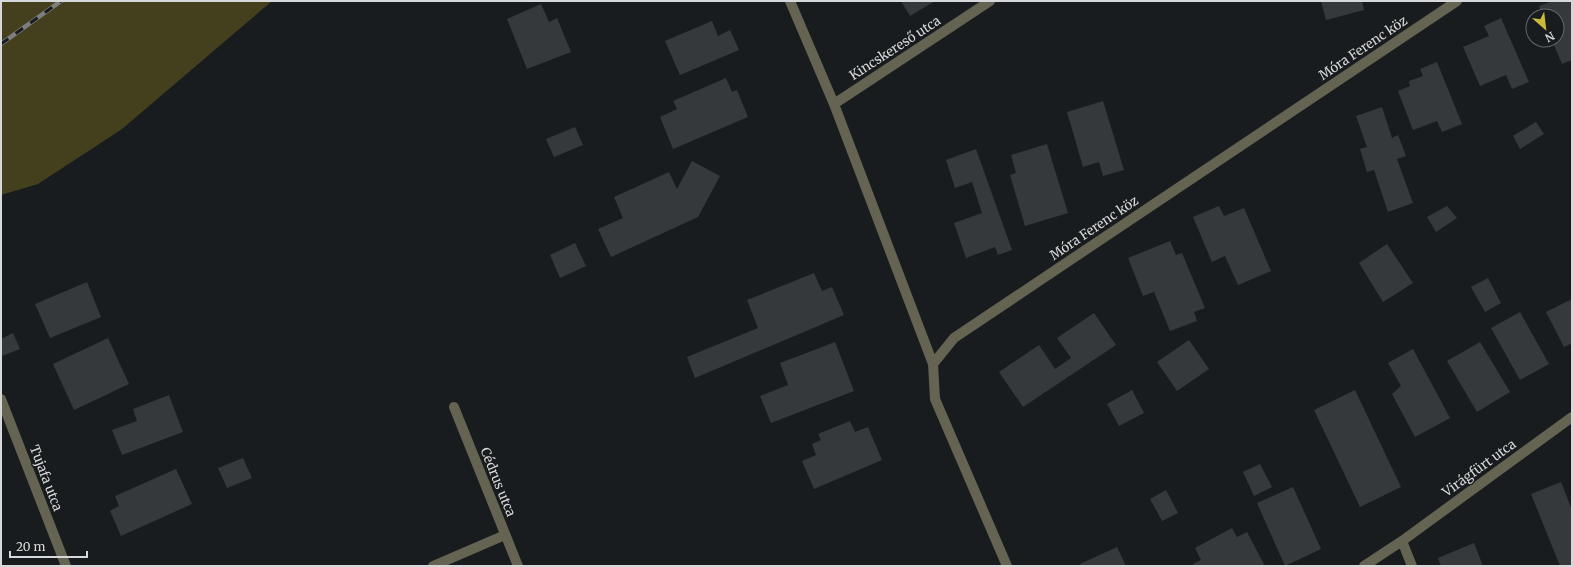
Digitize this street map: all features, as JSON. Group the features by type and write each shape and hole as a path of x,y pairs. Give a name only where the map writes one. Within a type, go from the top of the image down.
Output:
{"street":[{"path":"790,1 834,104 933,364 935,399 1007,566"},
{"name":"Kincskereső utca","path":"834,104 990,1"},
{"name":"Móra Ferenc köz","path":"933,364 954,338 1457,1"},
{"name":"Tujafa utca","path":"1,399 66,566"},
{"name":"Cédrus utca","path":"454,407 518,566"},
{"name":"Virágfürt utca","path":"1364,566 1402,541 1572,417"},
{"path":"433,566 505,535"},
{"path":"1402,541 1412,566"}],"shaded area":[{"path":"1,1 272,1 122,129 38,184 1,195"}],"building":[{"path":"901,1 935,1 910,16"},
{"path":"1321,1 1362,1 1364,10 1326,20"},
{"path":"1552,1 1572,1 1572,60 1562,64 1555,48 1565,48 1565,8 1540,8 1539,6"},
{"path":"541,4 549,22 557,18 571,52 527,69 507,19"},
{"path":"1501,18 1529,82 1512,89 1506,75 1480,86 1463,47 1489,36 1484,26"},
{"path":"712,21 718,36 730,30 739,50 680,75 665,41"},
{"path":"1437,62 1462,124 1442,132 1437,121 1413,130 1398,91 1410,86 1409,81 1423,76 1420,69"},
{"path":"726,78 732,92 737,90 748,117 673,149 660,117 677,109 673,101"},
{"path":"1103,101 1124,170 1103,176 1099,162 1083,167 1067,112"},
{"path":"1382,107 1392,138 1398,135 1406,156 1397,159 1413,203 1388,212 1374,170 1367,172 1360,149 1367,147 1356,116"},
{"path":"1536,122 1544,134 1520,149 1513,136"},
{"path":"575,127 583,145 554,157 546,139"},
{"path":"1047,144 1068,213 1025,226 1010,175 1016,173 1011,155"},
{"path":"976,149 1012,250 998,255 995,247 966,258 954,223 982,213 972,182 955,188 946,160"},
{"path":"692,161 720,176 698,217 611,257 598,229 623,218 614,197 669,172 677,189"},
{"path":"1219,206 1224,216 1244,208 1271,271 1238,285 1225,256 1212,262 1193,217"},
{"path":"1447,206 1457,218 1436,232 1427,217"},
{"path":"1170,241 1176,255 1182,253 1205,308 1194,312 1197,321 1170,331 1154,292 1143,296 1128,258"},
{"path":"575,243 586,266 560,278 550,255"},
{"path":"1387,244 1413,283 1383,302 1359,263"},
{"path":"814,273 822,291 832,287 844,315 695,378 687,357 758,328 747,300"},
{"path":"1488,278 1501,303 1485,312 1471,287"},
{"path":"87,282 101,317 50,338 35,304"},
{"path":"1572,299 1572,343 1564,347 1546,312"},
{"path":"1520,312 1549,364 1520,380 1491,328"},
{"path":"1094,313 1116,345 1023,407 999,372 1039,345 1055,369 1071,358 1057,338"},
{"path":"13,333 20,349 2,356 1,339"},
{"path":"108,338 129,384 74,410 53,364"},
{"path":"1189,340 1209,369 1177,391 1157,362"},
{"path":"835,342 854,391 771,423 760,396 788,385 780,363"},
{"path":"1480,342 1510,392 1477,412 1447,361"},
{"path":"1413,349 1450,418 1415,437 1392,394 1401,386 1388,363"},
{"path":"1132,390 1144,413 1119,426 1107,404"},
{"path":"1355,390 1401,487 1360,507 1314,410"},
{"path":"169,395 183,432 122,455 112,430 137,421 133,409"},
{"path":"850,421 855,432 868,427 882,460 814,489 802,461 816,455 812,444 821,440 818,434"},
{"path":"243,458 252,478 227,488 218,468"},
{"path":"1260,464 1272,487 1254,496 1243,472"},
{"path":"176,469 192,504 121,536 110,511 119,506 115,496"},
{"path":"1561,482 1572,510 1572,566 1560,566 1531,494"},
{"path":"1293,487 1321,549 1285,566 1257,503"},
{"path":"1166,490 1178,513 1162,521 1150,499"},
{"path":"1232,528 1237,537 1247,532 1265,566 1194,566 1193,564 1201,560 1195,548"},
{"path":"1474,543 1483,566 1441,566 1438,558"},
{"path":"1117,547 1126,566 1081,566 1080,564"}],"railway":[{"path":"1,44 61,1"}]}
